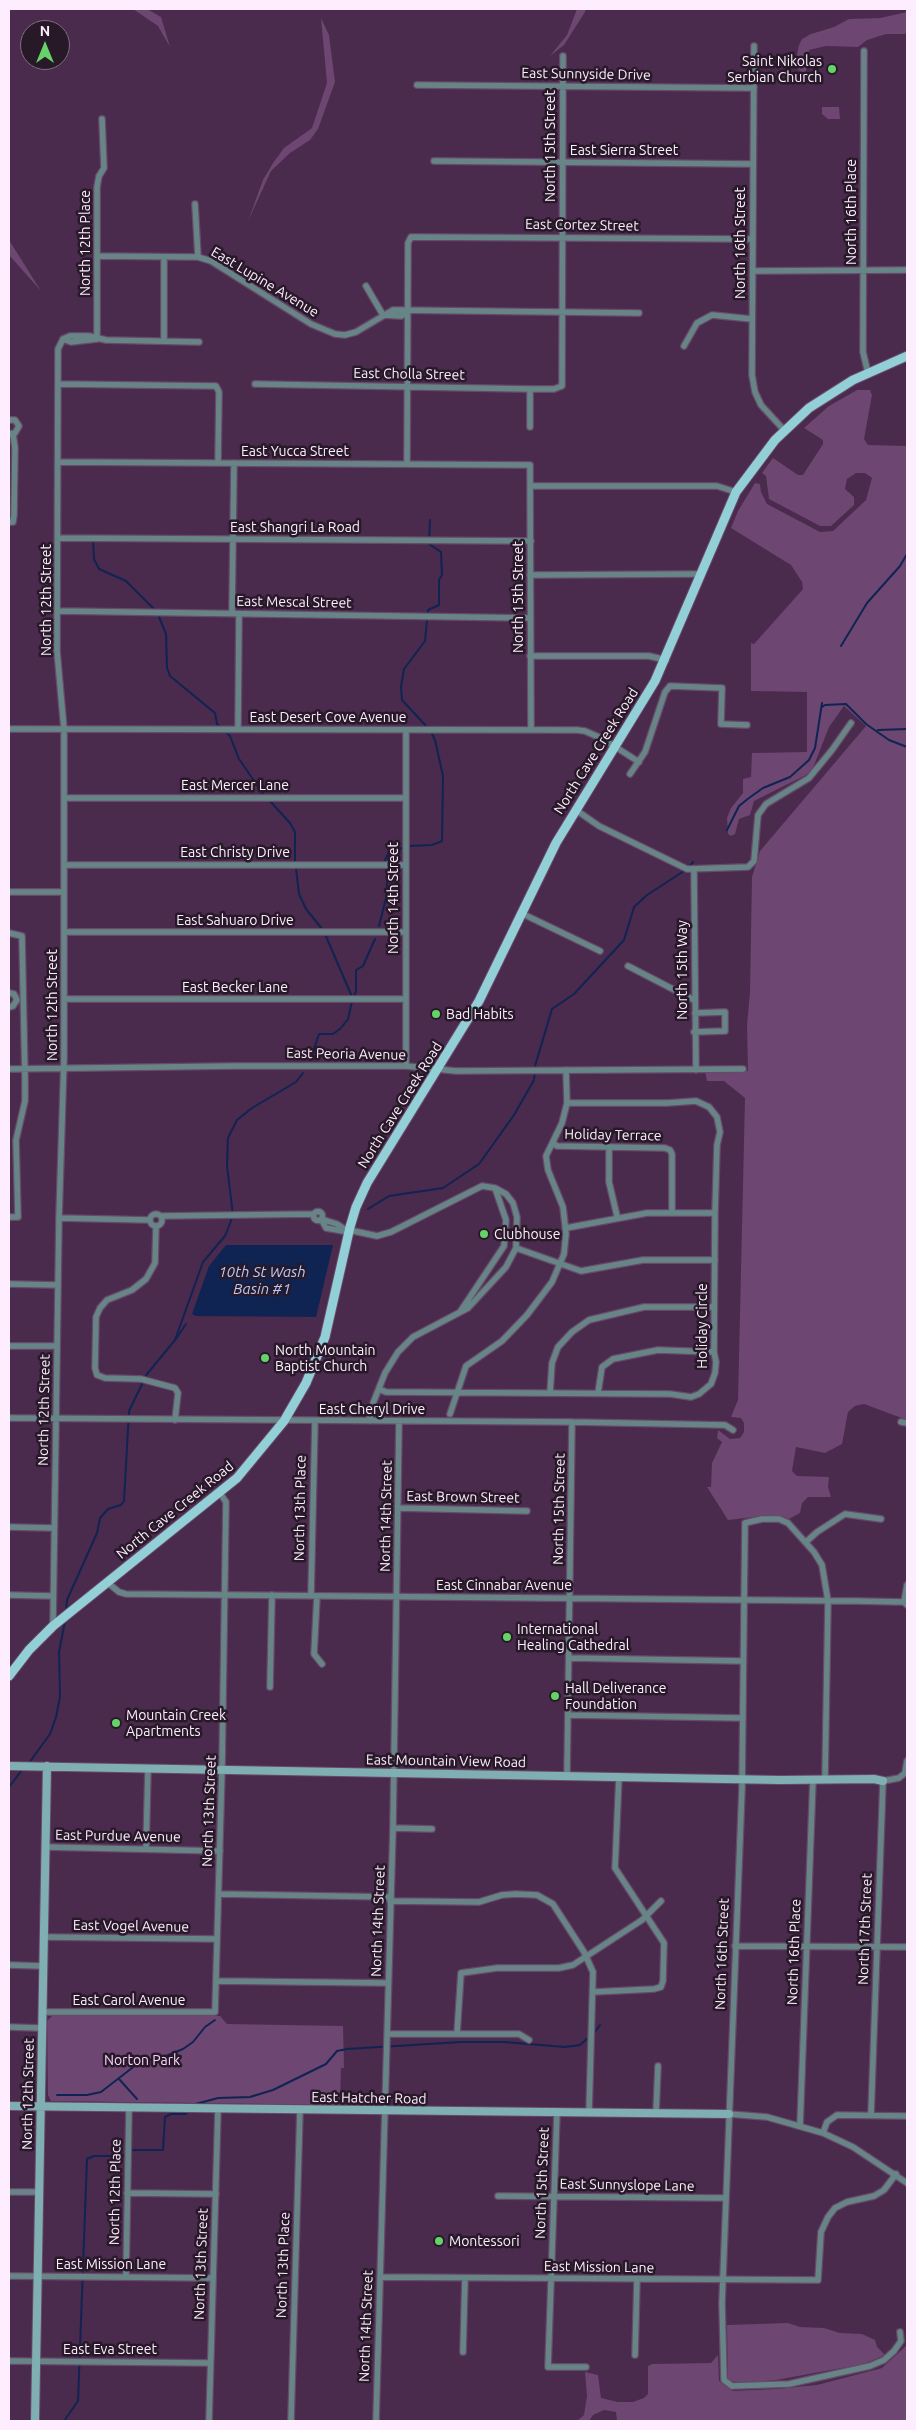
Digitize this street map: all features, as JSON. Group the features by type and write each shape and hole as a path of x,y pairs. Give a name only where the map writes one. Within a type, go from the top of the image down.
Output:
{"main road":[{"name":"North Cave Creek Road","path":"9,1676 28,1650 55,1624 220,1493 246,1470 284,1421 306,1383 325,1337 356,1207 378,1163 487,988 548,859 666,660 736,492 763,453 784,430 825,396 868,373 907,356"}],"street":[{"name":"North 16th Street","path":"754,46 752,375 755,392 765,411 784,430"},
{"name":"North 16th Place","path":"864,50 863,352 868,373"},
{"name":"North 15th Street","path":"562,386 563,56"},
{"name":"East Sunnyside Drive","path":"417,85 754,88"},
{"name":"North 12th Place","path":"97,339 97,187 104,168 102,119"},
{"name":"East Sierra Street","path":"434,161 753,164"},
{"path":"195,204 198,257"},
{"name":"East Cortez Street","path":"408,312 408,243 411,237 753,239"},
{"name":"East Lupine Avenue","path":"97,256 198,257 217,264 326,332 345,335 356,332 384,316 401,316 408,312 639,313"},
{"path":"164,257 164,341"},
{"path":"753,271 907,270"},
{"path":"366,286 384,316"},
{"path":"407,464 408,312"},
{"path":"684,346 697,323 712,315 752,319"},
{"name":"North 12th Street","path":"55,1624 52,1596 59,1218 64,1069 64,729 57,651 58,349 63,339 70,336 89,336 97,339"},
{"path":"97,339 199,342"},
{"path":"59,384 216,386 219,392 218,462"},
{"name":"East Cholla Street","path":"255,384 530,389 562,386"},
{"path":"530,389 530,428"},
{"path":"9,420 15,420 18,423 18,431 11,434 15,448 11,522"},
{"name":"East Yucca Street","path":"59,462 530,465"},
{"path":"234,463 233,539 238,729"},
{"name":"North 15th Street","path":"530,465 531,729"},
{"path":"531,486 717,486 736,492"},
{"name":"East Shangri La Road","path":"58,538 531,541"},
{"path":"530,575 701,574"},
{"name":"East Mescal Street","path":"58,611 530,618"},
{"path":"530,656 650,656 666,660"},
{"path":"630,774 645,752 668,688 675,685 722,688 721,724 747,725"},
{"path":"576,810 599,826 687,869 751,865 754,861 758,815 766,804 809,778 832,750 850,723"},
{"name":"East Desert Cove Avenue","path":"9,729 531,729 585,731 639,762"},
{"name":"North 14th Street","path":"406,730 406,1066"},
{"name":"East Mercer Lane","path":"64,798 406,798"},
{"name":"East Christy Drive","path":"64,865 405,865"},
{"name":"North 15th Way","path":"694,870 694,1032 696,1070"},
{"path":"9,892 64,892"},
{"path":"523,914 600,951"},
{"name":"East Sahuaro Drive","path":"64,932 405,932"},
{"path":"9,933 22,936 20,1000 25,1070 25,1100 16,1140 18,1217 9,1217"},
{"path":"628,966 694,1000"},
{"path":"9,993 14,994 20,1000"},
{"name":"East Becker Lane","path":"64,1000 406,999"},
{"path":"9,1007 14,1006 20,1000"},
{"path":"694,1032 725,1031 725,1012 695,1012"},
{"name":"East Peoria Avenue","path":"11,1069 234,1066 406,1066 437,1070 743,1069"},
{"path":"450,1414 466,1366 473,1359 496,1346 517,1327 546,1293 560,1265 565,1245 566,1228 559,1194 546,1162 546,1156 567,1103 566,1070"},
{"name":"Holiday Circle","path":"379,1389 386,1392 670,1394 682,1397 699,1394 711,1384 715,1373 715,1213 717,1145 720,1132 716,1117 709,1107 696,1101 666,1103 567,1103"},
{"name":"Holiday Terrace","path":"552,1144 557,1146 665,1148 670,1150 672,1154 672,1212"},
{"path":"609,1147 609,1182 617,1216"},
{"path":"150,1220 155,1214 161,1216 313,1214 321,1212 321,1219 326,1228 377,1236 391,1232 479,1187 495,1188 506,1194 513,1203 518,1230 516,1248 506,1267 468,1308 413,1337 398,1352 385,1373 370,1411 370,1421"},
{"path":"459,1314 504,1246 506,1220 495,1188"},
{"path":"566,1228 617,1216 672,1212 715,1213"},
{"path":"156,1226 162,1221 161,1216"},
{"path":"59,1218 150,1220 156,1226 155,1263 146,1279 132,1290 107,1300 100,1308 96,1317 95,1368 97,1375 105,1378 145,1379 174,1388 178,1393 175,1420"},
{"path":"516,1248 581,1271 643,1260 715,1260"},
{"path":"9,1284 58,1285"},
{"path":"550,1392 552,1363 558,1347 572,1332 589,1320 644,1307 714,1307"},
{"path":"9,1346 57,1346"},
{"path":"598,1393 600,1371 607,1362 613,1359 658,1350 714,1352"},
{"name":"East Cheryl Drive","path":"9,1418 572,1422 725,1425 733,1430"},
{"name":"North 13th Place","path":"315,1421 314,1654 322,1664"},
{"name":"North 14th Street","path":"376,2421 393,1828 399,1422"},
{"name":"North 15th Street","path":"567,1775 572,1422"},
{"name":"North 13th Street","path":"215,2012 222,1769 226,1502 220,1493"},
{"name":"East Brown Street","path":"399,1508 527,1511"},
{"path":"825,1779 828,1602 822,1566 806,1542 845,1514 881,1519"},
{"name":"North 16th Street","path":"806,1542 788,1524 780,1519 762,1519 745,1523 742,1778 722,2280 724,2380 728,2384 789,2384 870,2366 884,2360 894,2351 901,2341 900,2332"},
{"path":"9,1527 54,1528"},
{"name":"East Cinnabar Avenue","path":"108,1582 121,1594 906,1603 907,1585"},
{"path":"9,1595 52,1596"},
{"path":"270,1687 272,1595"},
{"path":"570,1658 742,1661"},
{"path":"569,1715 742,1718"},
{"path":"883,1780 899,1778 905,1772 907,1761"},
{"name":"East Mountain View Road","path":"13,1766 883,1780"},
{"name":"North 12th Street","path":"35,2421 36,2276 47,1766"},
{"path":"146,1849 148,1768"},
{"path":"593,1992 661,1987 664,1943 615,1868 619,1776"},
{"name":"North 16th Place","path":"800,2126 813,1779"},
{"name":"North 17th Street","path":"871,2115 883,1780"},
{"path":"393,1828 432,1829"},
{"name":"East Purdue Avenue","path":"46,1847 220,1851"},
{"path":"219,1894 479,1902 502,1895 516,1894 537,1895 548,1900 556,1908 594,1972 589,2113"},
{"path":"457,2034 461,1973 497,1968 560,1968 573,1965 587,1958 646,1916 661,1901"},
{"name":"East Vogel Avenue","path":"44,1937 217,1939"},
{"path":"735,1946 907,1947"},
{"path":"9,1965 43,1966"},
{"path":"217,1981 388,1983"},
{"name":"East Carol Avenue","path":"42,2012 215,2012"},
{"path":"9,2027 41,2028"},
{"path":"387,2034 519,2034 529,2040"},
{"path":"656,2113 658,2066"},
{"name":"East Hatcher Road","path":"9,2106 729,2114"},
{"name":"North 12th Place","path":"126,2277 128,2108"},
{"name":"North 13th Street","path":"209,2421 218,2108"},
{"name":"North 13th Place","path":"291,2421 300,2109"},
{"name":"North 15th Street","path":"557,2112 548,2367 586,2368"},
{"path":"729,2114 767,2117 824,2133 853,2147 907,2183"},
{"path":"824,2133 832,2116 907,2116"},
{"name":"East Mission Lane","path":"380,2277 818,2280 821,2232 828,2217 835,2208 847,2202 879,2193 896,2174"},
{"path":"9,2192 39,2192"},
{"path":"127,2193 216,2194"},
{"name":"East Sunnyslope Lane","path":"498,2196 725,2198"},
{"name":"East Mission Lane","path":"9,2276 213,2278"},
{"path":"463,2352 465,2278"},
{"path":"635,2355 637,2280"},
{"name":"East Eva Street","path":"9,2361 210,2362"}],"green space":[{"path":"133,9 147,9 161,17 170,47 158,26"},
{"path":"577,9 586,9 564,45 550,56 567,35"},
{"path":"907,12 907,31 905,34 886,34 867,40 858,47 826,46 809,50 805,78 795,65 802,39 811,34 834,27 849,19 880,18"},
{"path":"321,18 329,35 335,82 318,129 310,140 290,153 271,171 248,221 263,180 273,163 284,148 312,128 327,83"},
{"path":"822,107 839,107 840,119 828,119 822,114"},
{"path":"9,240 41,291 9,255"},
{"path":"857,390 870,390 872,395 864,439 868,445 907,446 907,1420 864,1404 855,1406 848,1412 842,1444 825,1453 796,1447 792,1471 797,1476 829,1477 828,1487 831,1497 808,1497 802,1503 800,1513 787,1520 772,1515 728,1520 707,1487 711,1487 712,1463 722,1442 717,1438 718,1430 730,1439 740,1438 744,1432 744,1423 741,1418 731,1417 738,1400 745,1098 724,1081 707,1081 705,1071 748,1071 747,1025 750,992 752,877 760,851 866,726 844,706 829,727 813,768 806,775 754,801 750,815 739,819 735,834 731,836 728,834 727,818 731,808 743,793 743,779 751,777 752,753 807,752 807,692 751,691 751,643 754,644 803,589 802,582 791,565 731,528 738,511 755,483 760,484 761,492 767,504 820,532 833,531 866,500 872,478 865,473 856,473 847,479 845,489 854,497 854,505 831,526 820,526 769,499 766,476 762,473 773,458 798,475 803,475 823,444 823,440 804,428 829,406"},
{"name":"Norton Park","path":"53,2015 220,2016 227,2024 343,2026 344,2068 341,2068 340,2105 51,2101 48,2095 47,2021"},
{"path":"788,2323 800,2327 824,2328 840,2333 862,2334 875,2340 877,2347 885,2355 864,2364 776,2380 746,2383 728,2381 727,2325"},
{"path":"907,2345 907,2421 617,2421 616,2412 604,2410 593,2415 589,2421 577,2421 584,2415 587,2396 585,2372 598,2375 601,2398 618,2402 633,2402 644,2398 648,2394 648,2366 652,2364 711,2363 718,2355 719,2381 733,2391 775,2389 817,2385 882,2368"}],"water":[{"name":"10th St Wash Basin #1","path":"226,1245 333,1245 316,1317 196,1316 192,1314 209,1266"}],"waterway":[{"path":"428,728 402,700 401,687 404,669 425,641 428,610 439,605 439,580 442,575 441,552 429,544 430,520"},
{"path":"93,540 94,559 99,569 126,581 157,612 166,634 167,668 170,676 215,713 217,724 221,728"},
{"path":"841,646 867,603 900,566 907,554"},
{"path":"727,830 739,806 763,788 790,777 809,760 815,748 822,703"},
{"path":"822,707 825,705 846,704 866,724 889,740 907,747"},
{"path":"878,730 907,729"},
{"path":"225,731 230,736 239,759 265,797"},
{"path":"408,846 432,845 442,841 443,776 435,740 431,732"},
{"path":"269,800 290,823 295,832 295,863"},
{"path":"379,926 386,898 388,869 385,860 388,854 404,847"},
{"path":"688,868 693,862"},
{"path":"296,868 299,894 306,909 323,930"},
{"path":"368,1209 389,1196 443,1188 479,1164 514,1115 534,1080 535,1066 552,1009 574,994 624,940 634,907 647,895 684,871"},
{"path":"325,934 353,999"},
{"path":"354,997 356,991 356,970 363,966 375,939"},
{"path":"310,1060 319,1034 333,1034 341,1028 348,1019 352,1001"},
{"path":"66,1612 67,1600 97,1533 100,1518 108,1509 121,1505 124,1501 129,1411 147,1374 175,1340 203,1262 225,1236 233,1215 227,1166 228,1138 237,1120 252,1108 296,1082 303,1073"},
{"path":"176,1339 186,1324"},
{"path":"29,1763 50,1734 56,1717 60,1697 59,1652 65,1621"},
{"path":"9,1787 22,1770"},
{"path":"57,2095 87,2095 101,2092 141,2061 161,2058 183,2049 193,2042 205,2027 215,2020"},
{"path":"594,2033 600,2025"},
{"path":"192,2105 218,2098 250,2097 273,2090 326,2064 337,2051 347,2049 461,2042 504,2042 565,2047 580,2045 590,2036"},
{"path":"119,2079 137,2099"},
{"path":"64,2421 78,2401 87,2159 94,2156 123,2156 133,2150 163,2150 165,2117 171,2114 186,2114 188,2111"}],"place":[{"name":"Saint Nikolas Serbian Church","path":"832,69"},
{"name":"Bad Habits","path":"436,1014"},
{"name":"Clubhouse","path":"484,1234"},
{"name":"North Mountain Baptist Church","path":"265,1358"},
{"name":"International Healing Cathedral","path":"507,1637"},
{"name":"Hall Deliverance Foundation","path":"555,1696"},
{"name":"Mountain Creek Apartments","path":"116,1723"},
{"name":"Montessori","path":"439,2241"}]}
